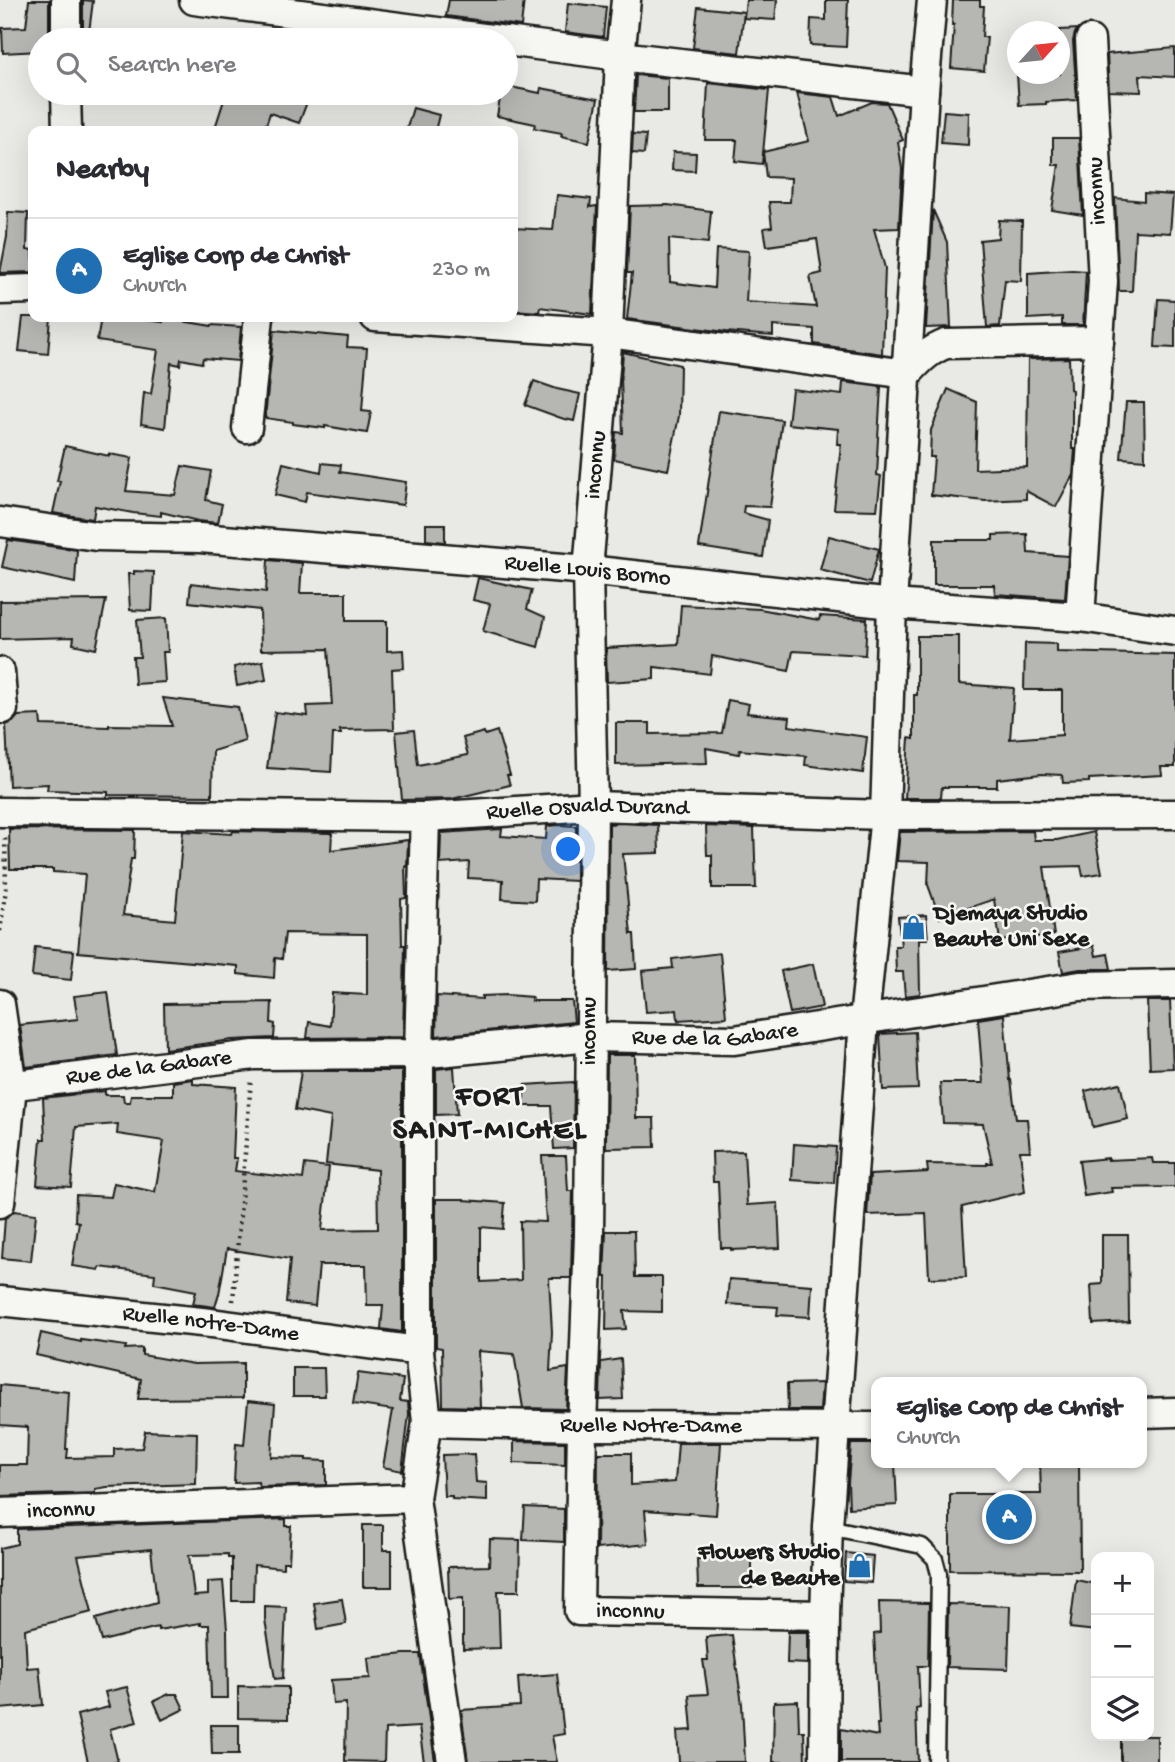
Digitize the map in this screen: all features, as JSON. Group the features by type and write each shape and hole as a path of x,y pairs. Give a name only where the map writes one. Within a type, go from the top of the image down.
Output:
{"street":[{"path":"66,0 66,28"},
{"path":"194,0 246,3 417,28"},
{"name":"inconnu","path":"626,0 620,56 608,333 588,570 593,806 589,1235 579,1611 825,1615"},
{"path":"824,1762 828,1527 864,1020 885,815 892,604 932,0"},
{"name":"inconnu","path":"1080,617 1103,281 1090,40"},
{"path":"518,43 924,91"},
{"path":"66,105 66,126"},
{"path":"0,290 28,289"},
{"path":"247,428 259,322"},
{"path":"448,322 608,333 907,374"},
{"path":"907,374 927,354 946,344 1099,341"},
{"name":"Ruelle Louis Borno","path":"0,522 96,536 200,538 588,570 892,604 1080,617 1175,631"},
{"path":"0,672 3,709"},
{"name":"Ruelle Osvald Durand","path":"2,811 425,817 593,806 885,815 1175,814"},
{"path":"425,817 419,1054 419,1351 426,1422 415,1498 452,1762"},
{"name":"Rue de la Gabare","path":"6,1086 254,1055 419,1054 590,1037 734,1040 1080,986 1175,984"},
{"path":"0,1004 6,1086 0,1203"},
{"name":"Ruelle notre-Dame","path":"0,1301 231,1326 419,1351"},
{"path":"1147,1413 1175,1412"},
{"name":"Ruelle Notre-Dame","path":"426,1422 582,1426 871,1427"},
{"name":"inconnu","path":"0,1513 415,1498"}],"lane":[{"path":"828,1527 922,1546 935,1559 939,1574 936,1762"}],"path":[{"path":"0,932 6,890 2,811"},
{"path":"231,1326 254,1055"}],"building":[{"path":"29,0 49,0 49,28 28,28 28,52 3,53 2,28 26,27"},
{"path":"83,0 93,1 90,28 83,28"},
{"path":"449,0 524,0 521,26 446,16"},
{"path":"746,0 777,0 775,20 744,18"},
{"path":"826,0 848,0 846,47 810,45 811,19 826,20"},
{"path":"953,0 980,0 980,6 984,6 982,37 987,37 984,71 951,68"},
{"path":"568,3 606,7 603,37 565,32"},
{"path":"698,7 744,12 739,53 693,48"},
{"path":"1070,29 1078,29 1073,41 1077,100 1019,105 1018,84 1070,84"},
{"path":"1175,48 1175,77 1140,75 1141,92 1109,91 1107,54"},
{"path":"636,75 668,78 668,112 634,112"},
{"path":"708,83 769,90 762,164 735,161 737,140 705,140"},
{"path":"518,88 540,93 541,88 598,99 589,142 534,128 535,124 497,116 499,105 518,105"},
{"path":"797,93 833,97 839,116 872,102 887,103 903,140 898,142 902,169 899,228 874,229 885,268 882,354 814,344 814,329 773,326 773,336 627,319 632,273 627,273 630,206 668,205 711,211 708,243 669,239 670,282 714,288 716,249 749,251 746,302 816,307 810,276 822,273 817,239 767,246 764,228 772,227 769,202 790,202 791,178 766,177 763,152 809,141"},
{"path":"222,105 306,105 299,123 270,113 266,126 216,126"},
{"path":"413,108 439,115 436,126 408,126"},
{"path":"944,111 969,113 968,145 941,143"},
{"path":"633,134 646,135 644,154 632,153"},
{"path":"1053,138 1079,138 1083,215 1052,210 1059,165 1053,165"},
{"path":"673,152 696,153 695,171 672,170"},
{"path":"1144,193 1173,195 1170,233 1135,231 1132,291 1119,291 1115,198 1144,201"},
{"path":"557,195 591,199 590,207 597,206 592,314 540,307 539,312 518,310 518,228 553,230"},
{"path":"933,210 947,242 951,327 926,328"},
{"path":"8,212 28,213 28,272 0,273 7,237"},
{"path":"999,220 1022,221 1021,281 1005,280 1000,326 987,327 980,240 998,238"},
{"path":"1086,271 1083,325 1062,325 1062,317 1028,319 1028,273"},
{"path":"1158,299 1175,300 1175,348 1155,347"},
{"path":"23,317 28,317 28,322 51,322 48,354 19,351"},
{"path":"100,322 188,322 241,327 238,361 203,358 202,363 181,359 180,365 171,363 165,428 141,424 144,393 151,394 158,350 97,341"},
{"path":"274,330 348,337 347,347 367,348 362,411 371,412 367,433 265,418"},
{"path":"623,352 680,365 679,416 668,470 614,459 616,432 623,433"},
{"path":"1069,358 1072,449 1075,449 1073,475 1056,507 1026,491 1026,499 985,501 931,495 934,457 930,457 931,430 948,389 977,402 975,469 1027,467 1028,359"},
{"path":"534,381 580,394 574,421 525,405"},
{"path":"843,382 881,387 877,475 881,476 877,510 834,509 841,444 837,444 838,429 788,424 792,389 842,395"},
{"path":"1126,402 1144,402 1145,460 1121,458"},
{"path":"719,411 782,420 770,507 744,506 743,513 768,520 763,557 699,547"},
{"path":"65,446 132,458 126,491 175,495 182,466 211,471 206,500 222,504 218,523 161,512 161,516 95,506 93,519 53,513"},
{"path":"283,463 321,472 322,463 341,465 340,472 406,482 403,505 307,492 305,502 275,495"},
{"path":"426,524 445,524 445,542 426,540"},
{"path":"1027,534 1028,553 1068,556 1065,599 995,594 994,585 934,585 934,540 993,540 993,535"},
{"path":"829,536 879,549 870,583 820,570"},
{"path":"8,540 77,550 75,583 2,567"},
{"path":"268,560 302,563 300,593 346,593 346,621 387,621 387,651 403,650 404,668 392,669 394,729 340,730 341,734 333,734 331,772 267,768 275,712 308,716 307,706 332,705 328,649 261,650 260,610 189,602 191,583 266,592"},
{"path":"134,571 154,572 152,611 130,610 128,574 134,574"},
{"path":"478,578 532,590 527,609 545,617 538,647 483,631 490,604 473,600"},
{"path":"106,600 96,649 73,644 74,637 0,639 0,601"},
{"path":"681,605 760,609 819,620 820,616 867,619 865,655 793,651 789,671 712,656 710,674 654,667 654,679 607,682 606,648 678,644"},
{"path":"166,618 168,652 163,652 165,682 135,684 133,657 140,657 137,620"},
{"path":"917,636 959,636 959,684 1014,688 1010,739 1062,735 1062,690 1024,690 1025,643 1057,644 1057,652 1175,655 1175,767 1161,767 1162,775 1089,779 1089,782 1063,783 1062,775 1041,774 997,779 997,787 942,787 941,798 905,798 909,738 914,739"},
{"path":"263,661 266,680 237,686 234,667"},
{"path":"163,698 238,707 245,741 213,751 212,796 108,795 108,792 47,790 48,784 9,786 6,725 18,716 40,715 41,725 172,726"},
{"path":"728,700 749,704 747,713 790,717 789,726 867,737 863,773 805,765 806,756 740,750 739,754 706,748 707,763 616,765 616,723 650,723 650,734 722,733"},
{"path":"414,730 418,765 468,755 463,738 497,731 510,775 507,775 510,785 452,799 402,800 396,732"},
{"path":"609,824 658,825 659,853 623,854 636,969 608,971"},
{"path":"547,826 576,826 576,881 536,879 535,901 502,899 503,880 468,878 469,862 440,864 441,833 502,829 501,836 546,839"},
{"path":"706,826 754,828 756,888 712,888 712,855 707,855"},
{"path":"9,829 135,830 134,859 131,859 123,915 175,920 183,831 232,834 233,831 332,833 331,850 408,840 405,866 406,898 401,899 402,945 405,945 403,1037 307,1038 309,1022 330,1026 332,993 367,995 367,934 285,933 282,959 275,958 274,978 238,974 238,966 78,952 85,874 53,872 53,869 10,869"},
{"path":"1033,831 1034,840 1057,840 1094,832 1102,873 1083,876 1081,866 1044,867 1054,935 1000,941 994,899 940,918 928,885 929,862 897,861 900,832"},
{"path":"926,915 928,939 919,939 920,994 905,996 903,972 896,972 895,946 901,946 898,917"},
{"path":"1094,946 1096,956 1108,954 1111,969 1063,972 1059,952"},
{"path":"35,947 74,951 71,980 32,976"},
{"path":"720,953 726,1017 678,1020 677,1010 646,1012 642,971 673,968 672,959"},
{"path":"813,964 822,1007 790,1013 781,971"},
{"path":"108,992 117,1055 26,1067 20,1025 78,1019 74,996"},
{"path":"437,996 482,999 482,996 532,997 531,1001 572,1001 574,1022 436,1036"},
{"path":"1147,1001 1170,1001 1173,1068 1150,1069"},
{"path":"272,1002 271,1023 275,1024 274,1038 232,1040 165,1049 164,1004"},
{"path":"1004,1015 1016,1119 1027,1119 1030,1151 1020,1151 1025,1192 962,1207 966,1277 929,1278 926,1213 867,1215 870,1175 928,1172 927,1164 992,1163 983,1124 943,1123 940,1083 983,1083 978,1019"},
{"path":"915,1032 918,1089 883,1090 880,1034"},
{"path":"607,1055 635,1055 636,1118 654,1118 655,1147 606,1148"},
{"path":"454,1067 457,1114 436,1115 436,1069"},
{"path":"301,1071 402,1071 402,1332 381,1329 383,1305 367,1305 366,1265 319,1265 315,1306 286,1303 290,1259 227,1249 215,1307 193,1304 196,1291 154,1283 155,1274 72,1266 79,1222 75,1221 76,1195 111,1197 114,1183 155,1192 164,1141 117,1134 118,1124 76,1127 71,1187 37,1185 41,1139 45,1139 43,1098 105,1091 105,1095 123,1095 124,1102 130,1102 131,1095 173,1095 173,1082 193,1079 193,1084 236,1087 233,1158 237,1158 235,1171 303,1179 305,1164 329,1167 322,1230 378,1229 377,1170 326,1164 331,1117 295,1110"},
{"path":"574,1082 573,1148 554,1149 551,1106 524,1106 524,1085"},
{"path":"1120,1083 1128,1119 1093,1127 1085,1091"},
{"path":"794,1144 836,1147 834,1183 792,1180"},
{"path":"744,1151 747,1205 778,1203 780,1248 721,1248 718,1182 713,1182 712,1152"},
{"path":"542,1156 566,1156 568,1191 573,1191 571,1278 549,1278 552,1332 550,1371 568,1368 566,1409 523,1408 514,1354 478,1351 480,1407 443,1406 442,1348 436,1347 436,1199 505,1203 503,1229 481,1227 481,1282 521,1280 520,1221 546,1222"},
{"path":"1152,1158 1153,1163 1175,1163 1175,1187 1111,1188 1112,1192 1084,1196 1079,1161"},
{"path":"14,1211 36,1214 31,1261 2,1258 5,1218"},
{"path":"606,1231 634,1231 635,1277 662,1277 662,1312 624,1311 626,1329 606,1330"},
{"path":"1102,1235 1128,1235 1129,1322 1093,1324 1091,1285 1102,1284"},
{"path":"729,1279 812,1285 810,1317 777,1315 778,1307 727,1304"},
{"path":"41,1333 81,1342 126,1346 125,1349 142,1348 142,1355 194,1364 243,1363 243,1398 138,1399 141,1379 36,1355"},
{"path":"621,1359 623,1399 600,1400 601,1362"},
{"path":"293,1368 324,1368 325,1396 293,1396"},
{"path":"358,1373 403,1379 400,1401 408,1402 409,1414 402,1471 383,1467 393,1410 353,1404"},
{"path":"822,1383 820,1410 788,1410 787,1384"},
{"path":"0,1385 69,1392 67,1458 114,1457 114,1449 142,1448 145,1431 197,1433 196,1484 107,1487 95,1489 95,1493 0,1496 0,1465 27,1465 28,1427 0,1425"},
{"path":"248,1401 275,1404 271,1457 326,1461 326,1485 259,1487 258,1482 234,1483 236,1444 244,1445"},
{"path":"514,1441 565,1442 565,1465 514,1463"},
{"path":"678,1443 721,1443 716,1515 645,1510 648,1544 597,1549 598,1453 631,1453 631,1485 675,1482"},
{"path":"851,1444 871,1444 871,1468 895,1468 897,1505 849,1508"},
{"path":"474,1454 476,1482 487,1483 487,1501 444,1496 442,1455"},
{"path":"1040,1468 1079,1468 1080,1571 950,1570 950,1494 1041,1494"},
{"path":"525,1507 564,1509 564,1542 523,1540"},
{"path":"286,1519 286,1526 291,1526 289,1562 283,1562 283,1568 254,1565 253,1601 232,1601 232,1558 228,1558 228,1554 189,1555 194,1596 208,1595 208,1582 223,1581 228,1698 211,1698 209,1625 200,1623 158,1630 158,1627 102,1641 96,1619 157,1602 151,1549 78,1556 92,1612 25,1629 27,1668 39,1667 43,1705 0,1709 0,1548 17,1544 17,1529"},
{"path":"363,1525 383,1525 383,1550 392,1550 392,1587 363,1587"},
{"path":"490,1539 520,1540 519,1591 498,1591 500,1648 463,1649 463,1598 449,1599 448,1567 489,1566"},
{"path":"846,1553 873,1556 871,1583 844,1581"},
{"path":"752,1558 752,1588 698,1588 697,1559"},
{"path":"1076,1580 1091,1583 1091,1630 1070,1628"},
{"path":"342,1599 346,1624 318,1629 314,1603"},
{"path":"879,1602 929,1603 928,1666 918,1666 918,1762 841,1762 841,1729 878,1736 874,1634 880,1633"},
{"path":"948,1604 1010,1606 1008,1669 947,1667"},
{"path":"265,1606 286,1607 283,1678 275,1679"},
{"path":"788,1632 808,1632 808,1664 787,1663"},
{"path":"732,1635 742,1704 745,1762 679,1762 677,1731 692,1730 689,1695 708,1694 703,1660 708,1660 706,1637"},
{"path":"420,1654 435,1762 424,1762 419,1727 385,1729 384,1762 345,1761 346,1703 333,1704 331,1680 370,1678 368,1658"},
{"path":"557,1674 564,1734 552,1736 557,1762 468,1762 461,1710 520,1706 518,1677"},
{"path":"238,1686 288,1687 288,1719 238,1718"},
{"path":"127,1687 137,1722 110,1729 118,1762 88,1762 77,1715 109,1707 105,1692"},
{"path":"169,1694 177,1694 184,1709 162,1720 154,1701"},
{"path":"798,1701 799,1731 804,1731 805,1762 773,1762 774,1702"},
{"path":"211,1725 239,1725 239,1754 212,1754"},
{"path":"1154,1736 1157,1736 1157,1762 1121,1762 1121,1741 1154,1741"}],"place":[{"name":"Djemaya Studio Beaute Uni Sexe","path":"914,927"},
{"name":"Eglise Corp de Christ","path":"1009,1517"},
{"name":"Flowers Studio de Beaute","path":"860,1566"}],"district":[{"name":"FORT SAINT-MICHEL","path":"490,1115"}]}
